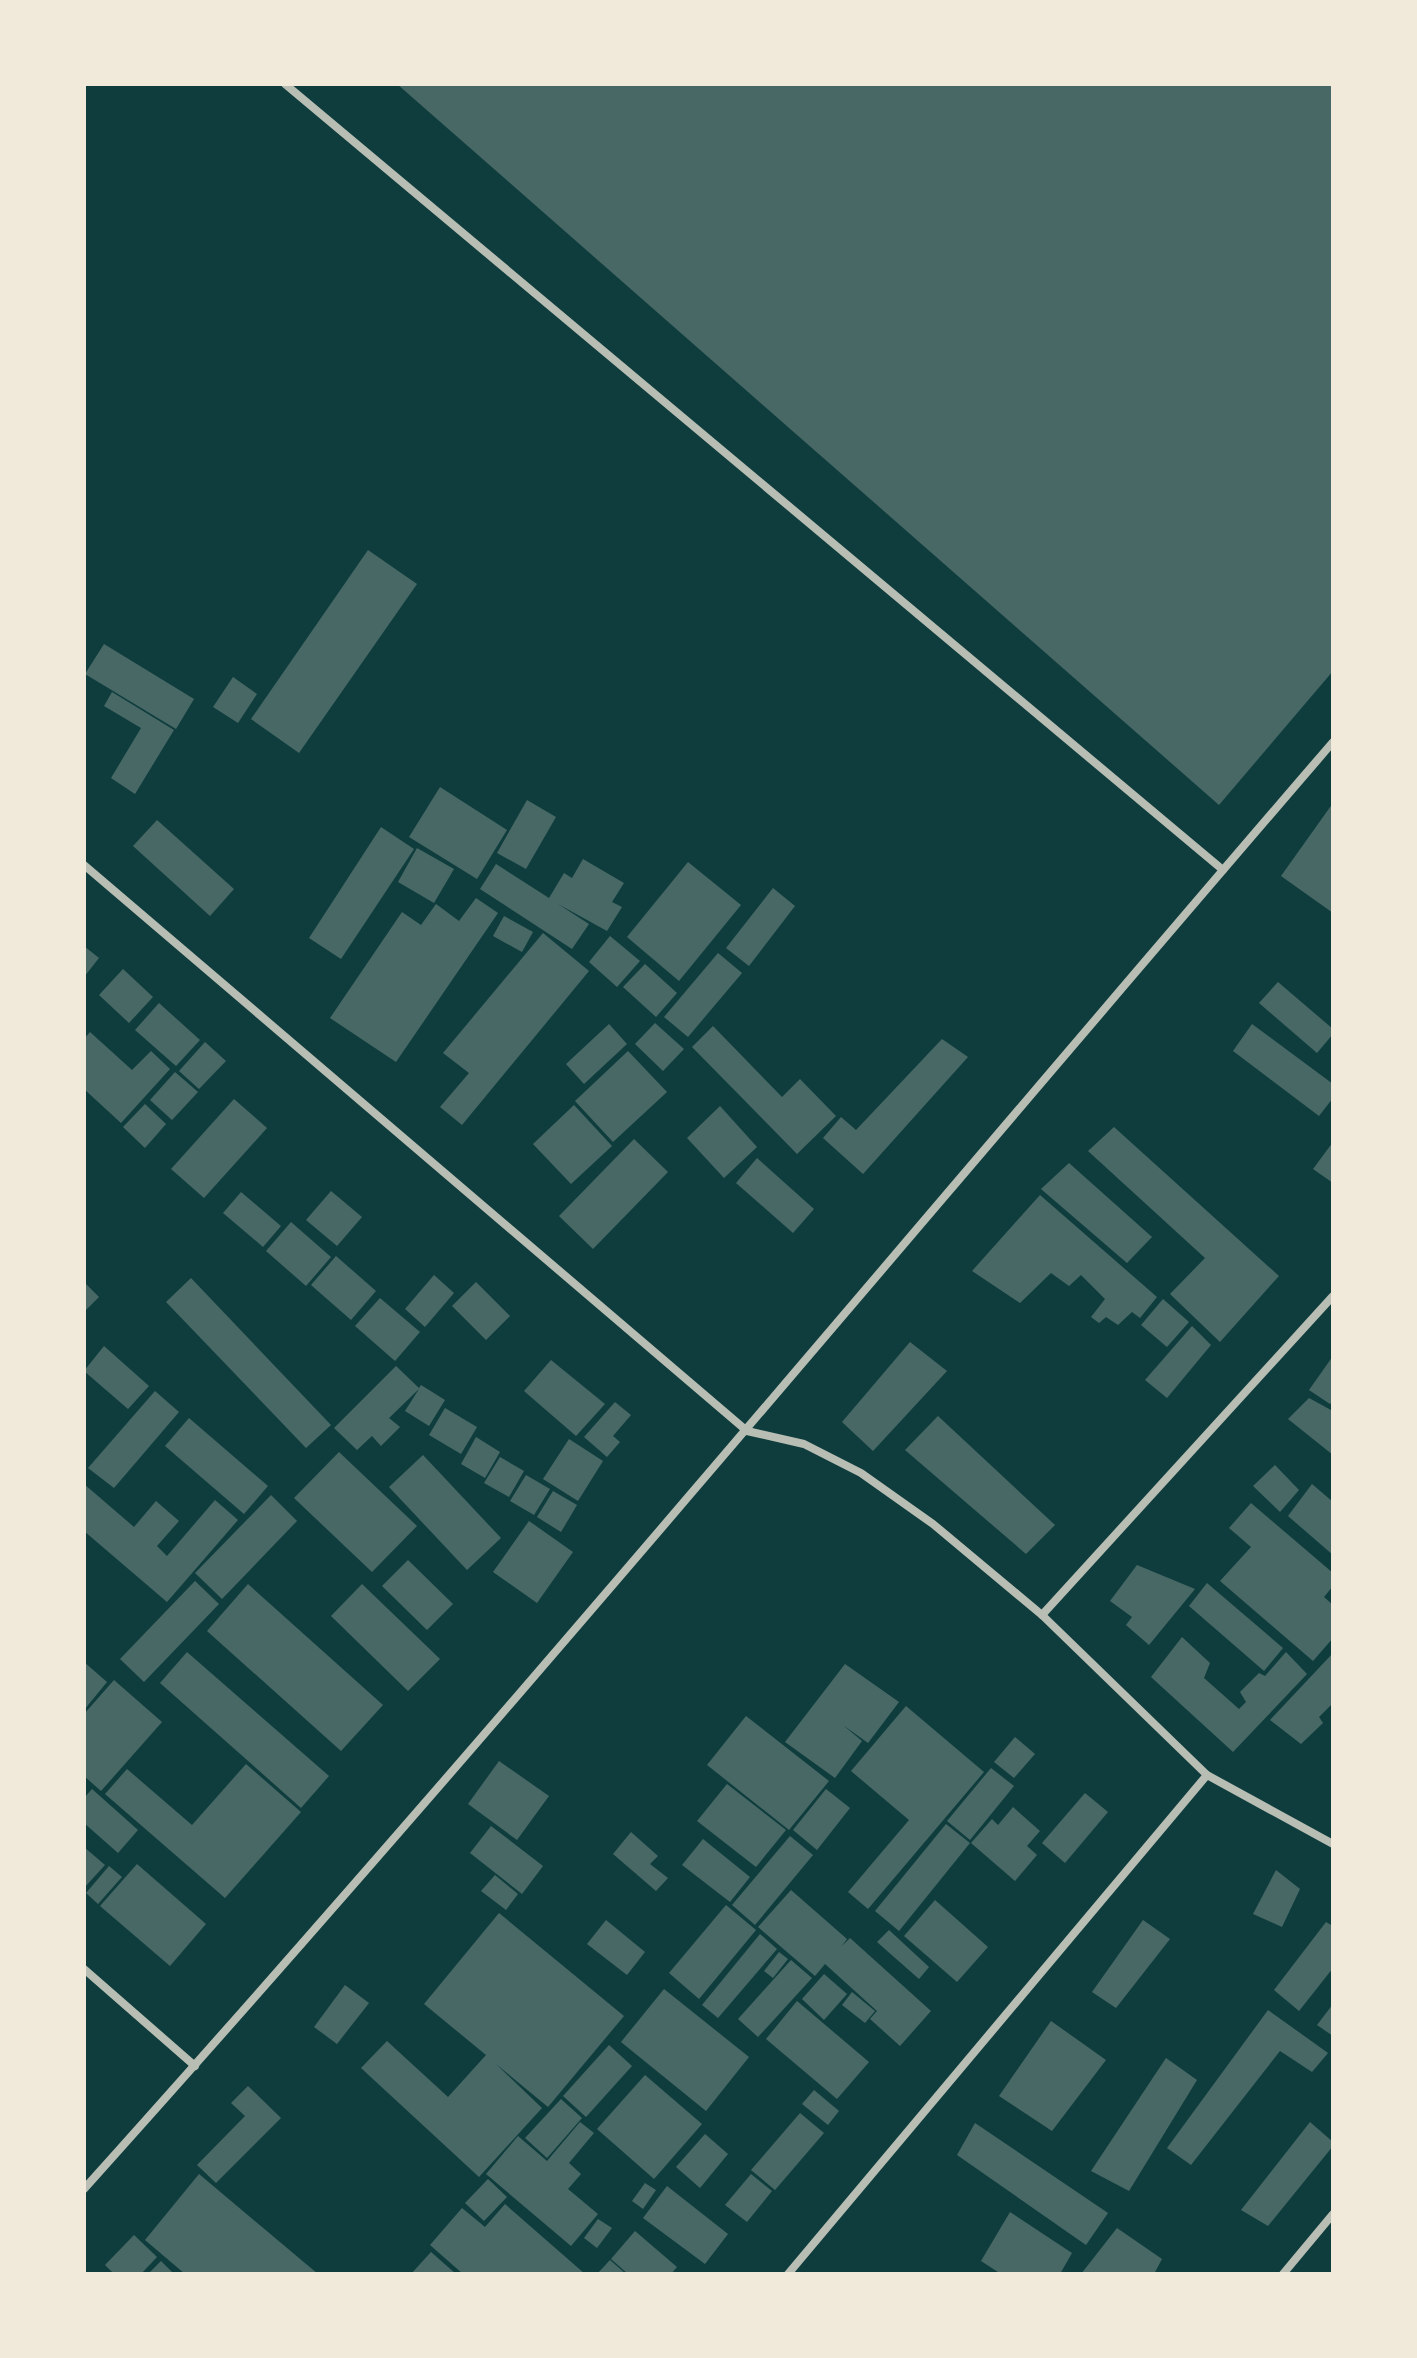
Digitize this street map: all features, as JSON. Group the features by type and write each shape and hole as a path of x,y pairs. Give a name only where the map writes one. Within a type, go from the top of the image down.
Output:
{"street":[{"path":"285,84 1223,870"},
{"path":"84,2189 195,2066 747,1431 1333,742"},
{"path":"84,865 747,1431 804,1444 861,1473 933,1524 1042,1615 1207,1775 1333,1844"},
{"path":"1042,1615 1333,1296"},
{"path":"788,2274 1207,1775"},
{"path":"84,1969 195,2066"},
{"path":"1283,2274 1333,2214"}],"building":[{"path":"397,84 1333,84 1333,671 1219,805"},
{"path":"368,550 417,584 299,753 251,719"},
{"path":"104,644 194,699 176,729 85,674"},
{"path":"233,677 257,694 238,723 213,707"},
{"path":"112,692 174,730 135,794 111,778 141,728 104,706"},
{"path":"440,787 507,830 477,879 409,837"},
{"path":"527,800 556,817 526,869 497,853"},
{"path":"1333,803 1333,913 1281,876"},
{"path":"157,820 234,889 210,916 133,846"},
{"path":"381,827 414,849 341,959 309,938"},
{"path":"417,848 454,869 434,903 398,882"},
{"path":"583,859 624,883 612,902 622,907 607,931 558,904 589,924 572,949 480,889 496,864 549,898 564,873 572,878"},
{"path":"688,862 741,905 679,981 627,937"},
{"path":"773,888 795,906 749,966 726,948"},
{"path":"476,898 498,913 396,1062 330,1018 402,912 421,925 436,904 459,921"},
{"path":"504,916 533,932 522,952 493,936"},
{"path":"543,933 589,971 462,1125 440,1107 469,1073 443,1053"},
{"path":"610,936 640,961 617,987 589,962"},
{"path":"84,946 99,958 84,977"},
{"path":"718,953 742,973 688,1037 664,1017"},
{"path":"645,964 677,993 656,1017 623,987"},
{"path":"123,969 153,997 129,1023 99,995"},
{"path":"1278,982 1333,1029 1333,1034 1317,1053 1259,1003"},
{"path":"159,1003 200,1040 176,1066 135,1030"},
{"path":"655,1023 684,1049 663,1071 635,1044"},
{"path":"609,1024 627,1044 584,1084 566,1064"},
{"path":"1252,1024 1333,1084 1333,1098 1319,1116 1233,1051"},
{"path":"713,1026 782,1097 800,1079 836,1116 797,1154 692,1047"},
{"path":"90,1032 132,1070 151,1051 170,1069 121,1123 84,1089 84,1039"},
{"path":"942,1039 968,1057 863,1174 823,1138 841,1117 856,1130"},
{"path":"205,1042 226,1061 199,1089 179,1071"},
{"path":"628,1051 667,1092 613,1142 575,1101"},
{"path":"175,1072 198,1092 172,1120 150,1100"},
{"path":"234,1099 267,1128 204,1198 171,1169"},
{"path":"145,1104 166,1124 145,1148 123,1127"},
{"path":"574,1105 612,1146 571,1184 533,1144"},
{"path":"720,1106 757,1147 724,1178 687,1138"},
{"path":"1114,1127 1279,1276 1220,1342 1170,1294 1205,1258 1088,1151"},
{"path":"634,1139 668,1172 593,1249 559,1216"},
{"path":"1333,1142 1333,1183 1313,1169"},
{"path":"757,1158 814,1209 793,1233 736,1183"},
{"path":"1069,1163 1152,1237 1127,1263 1041,1189"},
{"path":"331,1191 362,1217 337,1246 306,1220"},
{"path":"241,1192 281,1226 263,1247 223,1213"},
{"path":"1040,1195 1157,1297 1140,1318 1132,1312 1118,1325 1106,1317 1099,1323 1091,1317 1105,1299 1081,1275 1069,1286 1051,1273 1020,1303 972,1271"},
{"path":"291,1222 331,1257 306,1286 266,1251"},
{"path":"336,1256 376,1291 351,1320 311,1285"},
{"path":"434,1275 454,1293 425,1327 405,1309"},
{"path":"191,1278 331,1425 306,1448 166,1302"},
{"path":"84,1282 99,1297 84,1312"},
{"path":"476,1282 510,1316 486,1340 452,1306"},
{"path":"380,1298 420,1332 395,1361 355,1326"},
{"path":"1163,1299 1189,1322 1167,1347 1141,1325"},
{"path":"1192,1326 1211,1345 1167,1398 1145,1380"},
{"path":"910,1342 947,1371 873,1451 842,1422"},
{"path":"104,1346 149,1386 128,1409 84,1371"},
{"path":"1333,1356 1333,1401 1330,1404 1309,1390"},
{"path":"551,1360 605,1404 576,1436 524,1391"},
{"path":"396,1366 419,1388 421,1385 445,1400 429,1426 405,1411 419,1389 389,1418 400,1427 381,1446 372,1436 357,1450 334,1428"},
{"path":"155,1391 179,1412 114,1488 88,1468"},
{"path":"1309,1398 1331,1410 1333,1408 1333,1455 1288,1419"},
{"path":"615,1402 631,1415 613,1436 620,1442 607,1457 584,1437"},
{"path":"445,1408 477,1427 461,1454 429,1435"},
{"path":"938,1416 1055,1525 1026,1554 905,1450"},
{"path":"189,1418 268,1486 244,1514 165,1446"},
{"path":"476,1437 500,1452 485,1478 461,1464"},
{"path":"569,1439 603,1461 578,1501 543,1479"},
{"path":"339,1452 417,1526 372,1572 294,1498"},
{"path":"423,1455 501,1538 467,1570 389,1487"},
{"path":"500,1457 524,1471 509,1497 484,1483"},
{"path":"1275,1465 1299,1490 1280,1512 1253,1486"},
{"path":"526,1475 550,1489 534,1515 510,1501"},
{"path":"84,1484 134,1527 156,1501 179,1521 157,1546 167,1556 215,1500 238,1520 167,1602 84,1531"},
{"path":"1312,1484 1333,1502 1333,1555 1288,1516"},
{"path":"553,1491 577,1505 561,1532 537,1517"},
{"path":"271,1495 297,1521 222,1599 195,1573"},
{"path":"1251,1503 1333,1573 1333,1586 1324,1597 1333,1605 1333,1638 1313,1661 1220,1581 1251,1547 1229,1528"},
{"path":"529,1521 573,1552 537,1603 493,1572"},
{"path":"408,1560 453,1604 427,1630 382,1586"},
{"path":"1137,1565 1195,1589 1149,1645 1126,1625 1132,1617 1110,1601"},
{"path":"195,1581 219,1604 144,1682 120,1659"},
{"path":"1207,1583 1283,1648 1264,1671 1189,1606"},
{"path":"248,1584 383,1705 341,1751 207,1631"},
{"path":"362,1584 440,1659 408,1691 331,1616"},
{"path":"1182,1637 1210,1663 1204,1678 1239,1709 1246,1702 1240,1692 1259,1673 1265,1676 1286,1652 1307,1674 1233,1752 1151,1677"},
{"path":"187,1652 329,1776 301,1808 160,1683"},
{"path":"1333,1653 1333,1703 1319,1717 1323,1723 1301,1744 1270,1720"},
{"path":"84,1662 107,1682 84,1710"},
{"path":"845,1664 899,1702 868,1743 843,1725 862,1741 835,1778 785,1742"},
{"path":"114,1680 162,1722 101,1791 84,1776 84,1714"},
{"path":"906,1706 984,1772 868,1909 848,1892 909,1820 851,1771"},
{"path":"746,1716 829,1781 789,1830 707,1765"},
{"path":"1015,1737 1035,1754 1014,1778 994,1762"},
{"path":"499,1761 549,1796 517,1840 468,1804"},
{"path":"246,1764 301,1812 225,1898 105,1794 127,1769 192,1825"},
{"path":"991,1768 1014,1786 970,1840 947,1821"},
{"path":"727,1784 786,1830 756,1867 697,1821"},
{"path":"92,1789 138,1830 118,1853 84,1823 84,1798"},
{"path":"826,1789 850,1808 817,1850 793,1830"},
{"path":"1085,1793 1108,1812 1065,1863 1042,1843"},
{"path":"1013,1807 1040,1831 1027,1846 1037,1855 1015,1881 971,1843 992,1819 998,1825"},
{"path":"946,1824 970,1843 899,1931 875,1911"},
{"path":"491,1826 543,1866 522,1894 470,1853"},
{"path":"631,1832 658,1856 650,1864 668,1878 656,1891 613,1854"},
{"path":"790,1836 813,1855 755,1925 732,1905"},
{"path":"703,1839 750,1877 730,1902 682,1865"},
{"path":"84,1847 105,1865 84,1888"},
{"path":"137,1864 206,1924 170,1966 100,1906"},
{"path":"109,1866 122,1877 98,1904 86,1893"},
{"path":"1276,1870 1300,1889 1282,1927 1253,1914"},
{"path":"495,1875 518,1894 506,1910 481,1891"},
{"path":"791,1890 847,1939 842,1946 850,1938 931,2011 900,2046 870,2019 877,2011 825,1964 815,1976 758,1927"},
{"path":"935,1900 988,1947 957,1982 904,1936"},
{"path":"726,1905 756,1930 699,1999 669,1973"},
{"path":"499,1913 624,2016 548,2107 496,2064 542,2108 479,2177 361,2068 387,2041 448,2097 486,2055 424,2004"},
{"path":"606,1920 645,1952 627,1975 587,1944"},
{"path":"1143,1920 1170,1939 1116,2008 1092,1992"},
{"path":"1326,1922 1333,1926 1333,1968 1299,2011 1274,1990"},
{"path":"889,1930 929,1967 919,1979 877,1942"},
{"path":"760,1934 777,1949 718,2018 702,2005"},
{"path":"779,1952 788,1959 773,1978 764,1971"},
{"path":"791,1960 812,1978 758,2037 738,2019"},
{"path":"824,1974 847,1994 824,2020 802,1999"},
{"path":"345,1985 369,2003 337,2044 314,2027"},
{"path":"664,1989 749,2057 706,2111 621,2042"},
{"path":"852,1992 875,2011 865,2023 842,2005"},
{"path":"797,2001 869,2062 837,2099 766,2039"},
{"path":"1333,2004 1333,2036 1317,2025"},
{"path":"1268,2010 1328,2053 1312,2072 1280,2051 1191,2165 1167,2148"},
{"path":"1051,2021 1106,2060 1052,2131 999,2096"},
{"path":"609,2045 632,2066 586,2117 563,2096"},
{"path":"1166,2058 1197,2080 1129,2191 1091,2171"},
{"path":"645,2075 702,2124 654,2179 597,2129"},
{"path":"248,2086 281,2118 216,2183 197,2165 245,2116 231,2103"},
{"path":"814,2090 839,2111 828,2125 802,2104"},
{"path":"561,2099 582,2118 547,2158 525,2138"},
{"path":"800,2113 824,2133 775,2190 751,2170"},
{"path":"580,2122 594,2133 569,2163 581,2174 568,2189 598,2214 571,2246 486,2174 518,2136 547,2161"},
{"path":"1310,2122 1333,2142 1333,2146 1268,2226 1241,2210"},
{"path":"975,2123 1108,2213 1086,2245 957,2155"},
{"path":"705,2134 728,2154 700,2188 676,2167"},
{"path":"199,2174 318,2274 185,2274 145,2240"},
{"path":"751,2174 772,2191 747,2222 725,2205"},
{"path":"488,2179 507,2197 484,2221 465,2203"},
{"path":"645,2183 656,2190 643,2209 632,2201"},
{"path":"667,2186 728,2234 705,2264 643,2218"},
{"path":"505,2204 585,2274 463,2274 430,2245 462,2208 485,2227"},
{"path":"1010,2212 1072,2253 1060,2274 1001,2274 981,2261"},
{"path":"598,2219 612,2228 597,2248 584,2238"},
{"path":"1117,2228 1162,2259 1154,2274 1081,2274"},
{"path":"635,2231 677,2267 671,2274 628,2274 611,2259"},
{"path":"134,2235 157,2257 141,2274 114,2274 105,2265"},
{"path":"431,2252 456,2274 411,2274"},
{"path":"610,2260 626,2274 597,2274"},
{"path":"161,2261 174,2274 148,2274"}]}
